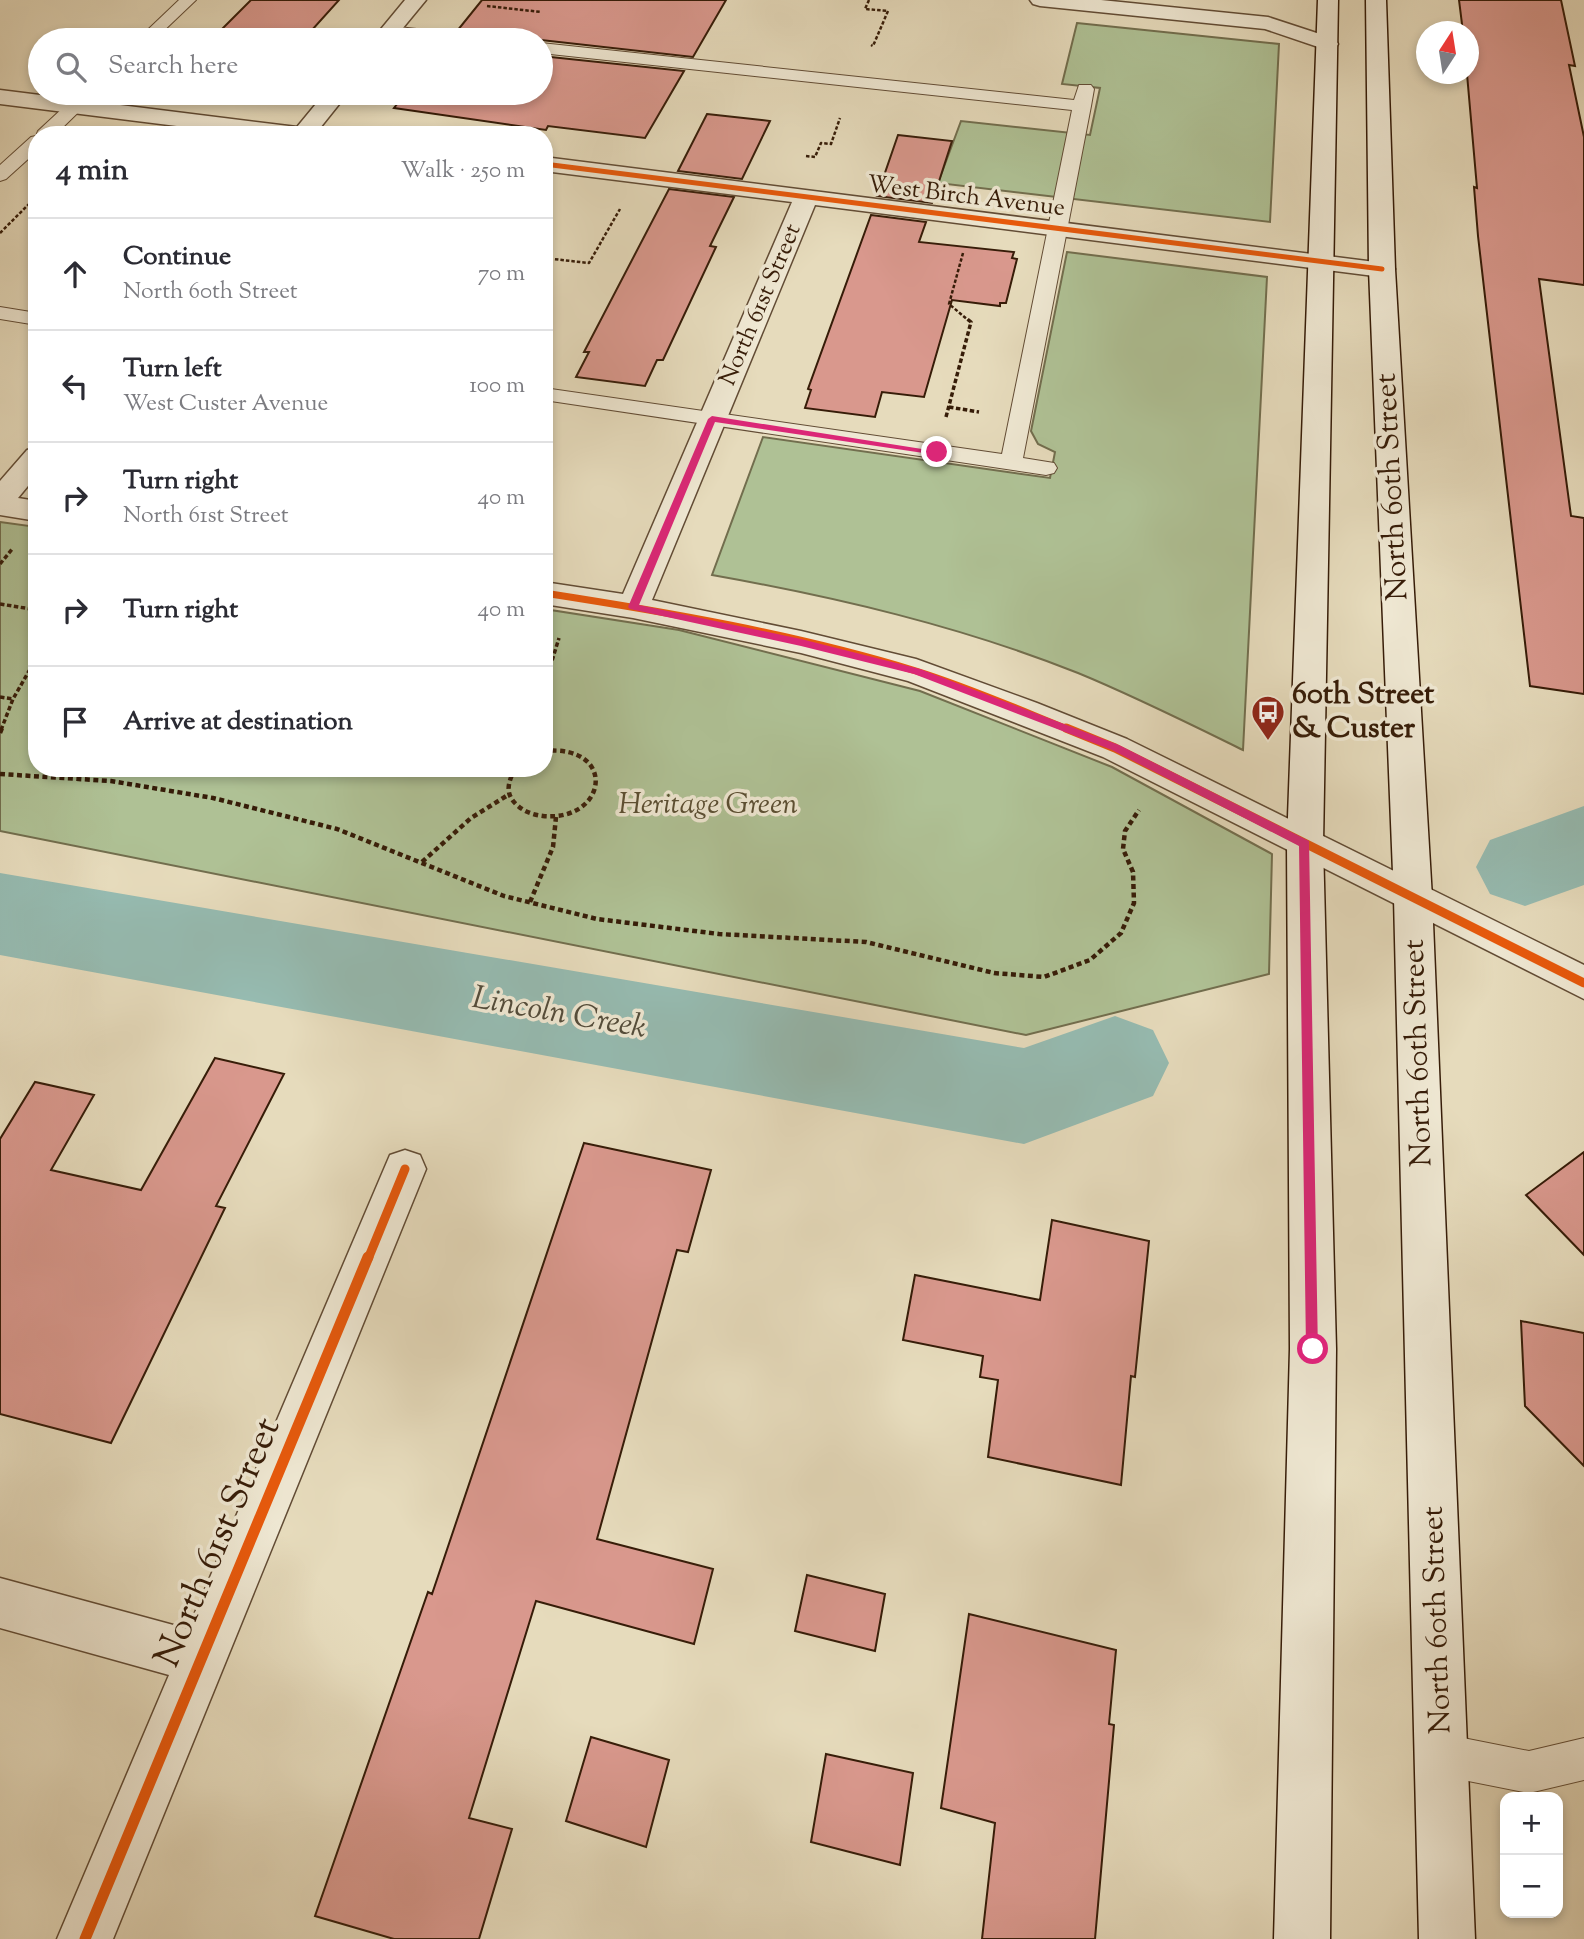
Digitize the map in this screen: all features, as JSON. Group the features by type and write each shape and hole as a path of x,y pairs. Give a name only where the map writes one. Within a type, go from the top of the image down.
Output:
{"street":[{"path":"392,28 416,0"},
{"path":"1040,0 1104,3 1268,23 1328,18"},
{"name":"North 60th Street","path":"1376,0 1382,269 1413,898 1447,1939"},
{"path":"1268,23 1328,18"},
{"path":"1302,1939 1313,1349 1305,844 1328,18"},
{"path":"0,97 28,98"},
{"path":"119,105 248,126"},
{"path":"310,126 327,105"},
{"name":"West Birch Avenue","path":"553,167 807,196 1382,269"},
{"name":"North 61st Street","path":"633,607 807,196"},
{"path":"28,467 0,502 28,509"},
{"path":"553,594 633,607 801,642 916,671 1115,748 1584,983"},
{"name":"North 61st Street","path":"85,1939 405,1169"},
{"path":"0,1603 201,1658"}],"lane":[{"path":"158,28 188,0"},
{"path":"553,49 1084,97 1011,463"},
{"path":"54,126 76,105"},
{"path":"0,175 28,149"},
{"path":"0,313 28,317"},
{"path":"553,395 1046,468"},
{"path":"1443,1755 1529,1772 1584,1759"}],"path":[{"path":"862,44 873,46 888,12 865,9 869,0"},
{"path":"796,155 815,157 821,143 831,144 842,118 830,116"},
{"path":"0,233 28,205"},
{"path":"553,258 589,264 622,207"},
{"path":"937,452 971,323 949,304 964,250"},
{"path":"0,564 13,548"},
{"path":"0,604 28,609"},
{"path":"553,656 560,637"},
{"path":"0,733 13,699 28,673"},
{"path":"0,697 13,699"},
{"path":"510,777 507,783 508,795 515,805 526,813 556,817 582,806 596,787 597,777 593,767 586,759 562,750 553,751"},
{"path":"0,774 28,776"},
{"path":"48,777 111,781 213,798 337,828 504,896 597,919 719,934 866,942 994,973 1044,977 1090,960 1121,933 1134,904 1133,872 1123,849 1125,831 1139,810"},
{"path":"422,862 471,818 508,795"},
{"path":"530,902 553,847 556,817"}],"green space":[{"path":"1077,23 1279,44 1270,222 938,183 961,121 1090,135 1100,88 1062,84"},
{"path":"1067,252 1267,277 1243,750 1078,673 988,641 851,603 712,575 763,437 1050,478 1055,452 1038,444 1031,431"},
{"name":"Heritage Green","path":"0,522 28,526 28,777 553,777 553,610 679,630 920,691 1112,767 1272,854 1269,974 1026,1035 0,831"}],"building":[{"path":"251,0 339,0 314,28 223,28"},
{"path":"482,0 726,0 693,57 553,41 553,28 459,28"},
{"path":"1459,0 1561,0 1575,66 1569,65 1584,137 1584,285 1539,279 1571,516 1584,518 1584,694 1530,686 1474,187 1477,188 1468,84 1479,84 1479,21 1462,21"},
{"path":"553,57 684,71 645,138 553,126 518,126 394,108 396,105 553,105"},
{"path":"707,114 770,121 742,179 678,171"},
{"path":"898,135 952,141 932,203 877,196"},
{"path":"669,189 734,197 710,246 716,247 663,360 657,360 645,386 576,377 589,352 584,352"},
{"path":"871,215 926,222 919,242 1014,252 1012,258 1017,259 1006,303 1000,303 1000,306 952,300 924,397 882,392 875,417 805,408 811,390 808,389"},
{"path":"215,1058 284,1074 216,1206 225,1208 111,1443 0,1414 0,1139 35,1082 94,1095 51,1170 141,1190"},
{"path":"584,1143 711,1170 688,1252 677,1250 597,1539 713,1569 694,1644 536,1601 469,1818 512,1829 479,1939 394,1939 315,1916 428,1592 432,1594"},
{"path":"1584,1152 1584,1255 1526,1195"},
{"path":"1052,1220 1149,1241 1135,1377 1131,1376 1121,1485 988,1457 998,1380 980,1377 983,1356 903,1340 915,1275 1040,1300"},
{"path":"1521,1321 1584,1333 1584,1466 1525,1406"},
{"path":"807,1575 885,1594 875,1651 795,1631"},
{"path":"969,1614 1116,1650 1109,1724 1114,1725 1095,1939 982,1939 995,1823 941,1808"},
{"path":"591,1737 669,1760 646,1847 566,1821"},
{"path":"826,1754 913,1773 900,1865 811,1842"}],"waterway":[{"name":"Lincoln Creek","path":"1525,867 1584,844"},
{"name":"Lincoln Creek","path":"0,914 1024,1096 1115,1063"}],"cycle path":[{"path":"553,165 1382,269"},
{"path":"553,594 633,607 801,642 916,671 1025,712 1115,748 1584,983"},
{"path":"85,1939 405,1169"}],"place":[{"name":"60th Street & Custer","path":"1268,742"}],"route":[{"path":"937,452 712,419 633,607 801,642 916,671 1115,748 1305,844 1313,1349"}]}
